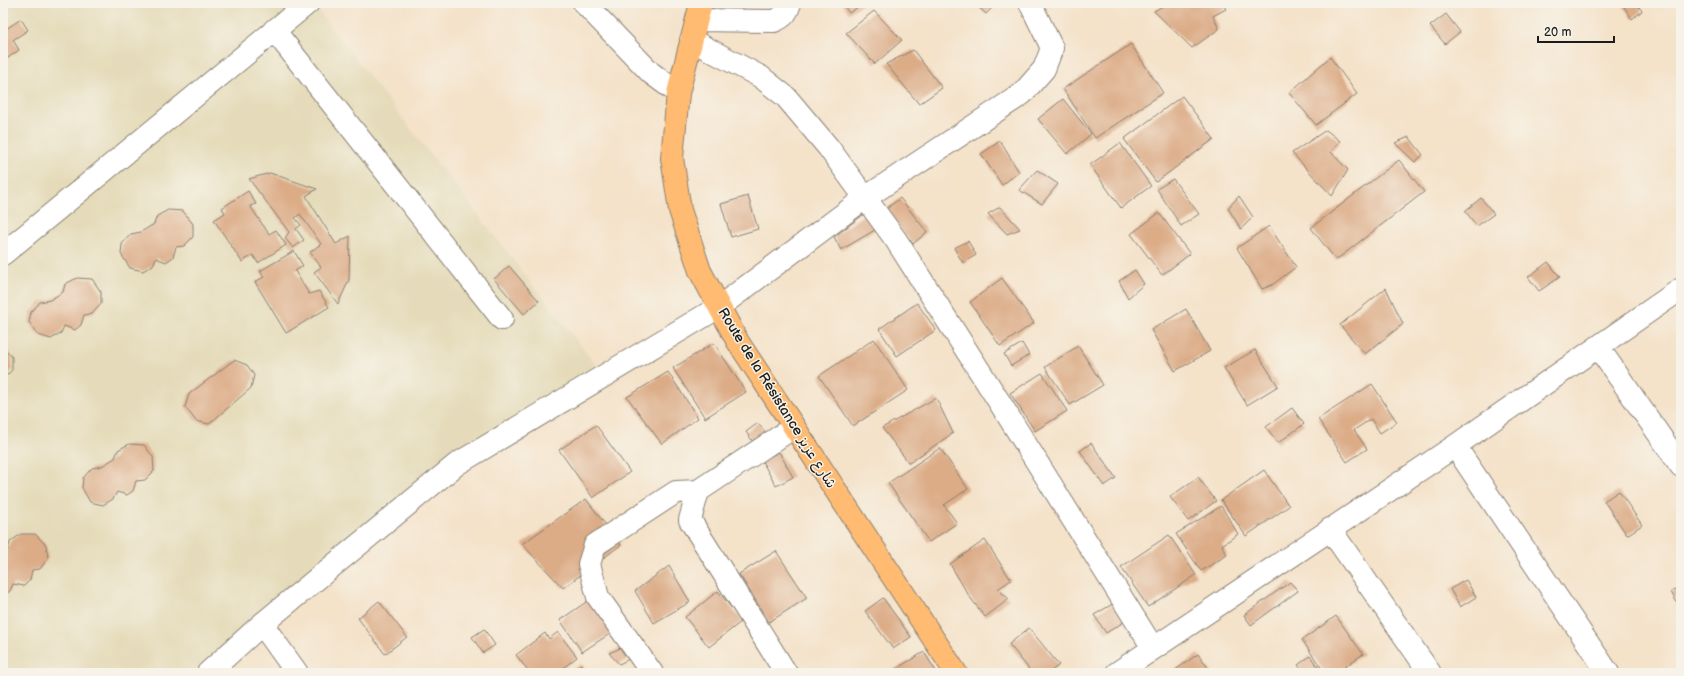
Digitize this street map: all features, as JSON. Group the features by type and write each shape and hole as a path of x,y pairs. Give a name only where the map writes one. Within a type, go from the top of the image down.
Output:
{"main road":[{"name":"Route de la Résistance شارع عزيز","path":"696,21 678,93 672,158 680,210 700,271 738,342 956,673"}],"street":[{"path":"3,254 308,3"},
{"path":"584,3 651,73 678,93"},
{"path":"696,21 774,21 782,18 788,11 790,3"},
{"path":"208,673 262,624 457,464 719,307 865,198 1022,94 1044,69 1052,48 1030,3"},
{"path":"696,21 786,97 828,147 896,240 1153,648"},
{"path":"274,30 502,319"},
{"path":"1118,673 1455,446 1681,289"},
{"path":"1598,347 1681,466"},
{"path":"652,673 598,597 589,564 595,545 676,492 698,491 794,427"},
{"path":"1455,446 1608,673"},
{"path":"698,491 690,520 786,673"},
{"path":"1330,529 1430,673"},
{"path":"262,624 297,673"}],"shaded area":[{"path":"3,3 312,3 599,369 191,673 3,673"}],"building":[{"path":"842,3 864,3 849,13"},
{"path":"974,3 997,3 986,14"},
{"path":"1168,3 1222,3 1226,9 1213,16 1219,29 1192,48 1154,11"},
{"path":"1629,3 1636,3 1642,11 1632,19 1624,7"},
{"path":"874,11 902,40 875,64 846,33"},
{"path":"1446,14 1460,32 1445,44 1430,26"},
{"path":"21,19 28,30 13,40 19,50 5,60 3,57 3,31"},
{"path":"1131,44 1163,93 1095,138 1063,89"},
{"path":"913,50 942,88 919,104 886,64"},
{"path":"1330,57 1357,94 1316,125 1289,93"},
{"path":"1182,96 1214,139 1156,182 1124,139"},
{"path":"1063,99 1091,134 1067,154 1038,119"},
{"path":"1326,130 1340,141 1331,152 1348,170 1332,196 1292,153"},
{"path":"1409,137 1423,155 1415,162 1395,143"},
{"path":"1000,141 1019,172 1002,185 981,154"},
{"path":"1120,143 1151,186 1121,208 1090,165"},
{"path":"1399,160 1424,192 1336,260 1311,228"},
{"path":"1037,170 1058,184 1042,204 1019,190"},
{"path":"270,173 317,189 306,196 336,244 350,236 349,280 338,304 314,272 321,267 310,252 321,244 300,214 295,218 301,225 296,229 304,240 293,248 285,238 289,232 249,179"},
{"path":"1173,179 1199,214 1181,226 1157,189"},
{"path":"248,191 256,204 250,206 269,234 276,230 286,245 258,263 253,255 242,262 214,220 225,213 222,208"},
{"path":"748,196 758,229 731,237 721,204"},
{"path":"1239,196 1253,217 1241,229 1228,208"},
{"path":"900,198 927,232 913,244 885,210"},
{"path":"1481,198 1494,214 1477,226 1465,211"},
{"path":"1000,207 1020,229 1007,234 988,214"},
{"path":"168,210 183,211 193,224 193,237 184,246 176,247 173,257 166,262 156,258 153,265 143,271 130,268 121,254 122,244 131,234 141,232 154,224 157,216"},
{"path":"868,211 880,227 841,250 834,237"},
{"path":"1159,213 1190,254 1162,275 1131,234"},
{"path":"1269,226 1296,267 1272,285 1262,289 1237,248"},
{"path":"968,241 976,255 963,263 954,248"},
{"path":"294,251 303,266 295,271 309,294 319,291 329,307 286,333 255,282 264,277 260,271"},
{"path":"1548,262 1560,277 1539,291 1528,277"},
{"path":"509,266 539,301 524,314 494,279"},
{"path":"1135,270 1144,284 1128,298 1119,281"},
{"path":"77,278 92,279 101,292 101,304 92,314 84,315 81,325 75,330 64,326 61,333 51,339 38,335 29,322 31,312 40,302 50,300 63,292 65,284"},
{"path":"1002,278 1034,323 1000,346 970,302"},
{"path":"1386,288 1403,324 1365,354 1340,325"},
{"path":"917,303 936,330 897,356 879,329"},
{"path":"1186,309 1210,351 1175,371 1151,330"},
{"path":"874,339 908,390 853,426 819,376"},
{"path":"714,343 746,392 705,418 673,368"},
{"path":"1022,343 1029,355 1011,366 1004,354"},
{"path":"3,346 12,357 12,370 3,379"},
{"path":"1078,346 1103,385 1070,405 1045,367"},
{"path":"1255,350 1278,386 1247,405 1224,368"},
{"path":"234,360 247,365 254,375 251,388 209,424 196,421 185,407 189,394"},
{"path":"668,372 698,418 662,444 627,397"},
{"path":"1042,373 1067,411 1035,431 1010,393"},
{"path":"1372,384 1397,422 1380,433 1371,419 1354,430 1367,449 1347,462 1318,419"},
{"path":"936,398 953,433 909,463 882,428"},
{"path":"1292,408 1304,424 1278,443 1266,427"},
{"path":"758,423 769,437 756,446 746,432"},
{"path":"596,425 630,472 593,498 559,450"},
{"path":"1091,443 1116,478 1104,486 1080,451"},
{"path":"129,444 144,445 153,457 154,471 145,480 136,481 133,491 127,495 117,492 113,499 103,505 90,502 82,488 83,478 92,468 102,466 115,458 118,450"},
{"path":"940,448 968,489 944,505 957,523 929,542 888,483"},
{"path":"779,452 793,477 776,486 762,461"},
{"path":"1264,470 1289,506 1246,536 1221,500"},
{"path":"1198,477 1216,501 1188,521 1170,497"},
{"path":"1619,491 1642,525 1627,535 1604,501"},
{"path":"586,499 621,545 563,588 522,544"},
{"path":"1221,506 1238,534 1222,545 1227,555 1201,571 1176,534"},
{"path":"21,534 35,534 46,545 48,558 40,569 32,570 30,580 24,586 13,584 10,591 3,596 3,553 8,550 10,542"},
{"path":"1169,535 1196,575 1148,607 1121,567"},
{"path":"985,540 1011,580 998,589 1009,599 985,617 969,596 950,564"},
{"path":"776,551 807,598 769,622 739,574"},
{"path":"669,566 690,602 654,623 635,591"},
{"path":"1466,580 1476,597 1460,607 1450,589"},
{"path":"1290,582 1298,591 1251,625 1244,615"},
{"path":"1681,586 1681,607 1680,608 1671,592"},
{"path":"718,591 742,621 709,647 685,617"},
{"path":"592,598 614,631 582,652 560,620"},
{"path":"883,598 911,637 893,649 865,611"},
{"path":"379,601 407,637 385,654 358,618"},
{"path":"1116,602 1127,620 1106,633 1094,615"},
{"path":"1336,616 1363,654 1336,673 1325,673 1302,640"},
{"path":"1029,628 1059,665 1049,673 1032,673 1009,644"},
{"path":"484,629 495,645 483,653 472,637"},
{"path":"558,632 577,657 557,673 530,673 516,655 545,633 549,639"},
{"path":"623,647 629,659 619,664 609,653"},
{"path":"924,652 937,673 889,673"},
{"path":"1198,654 1212,673 1171,673"},
{"path":"1310,656 1321,671 1318,673 1304,673 1298,665"},
{"path":"581,664 588,673 569,673"}]}
